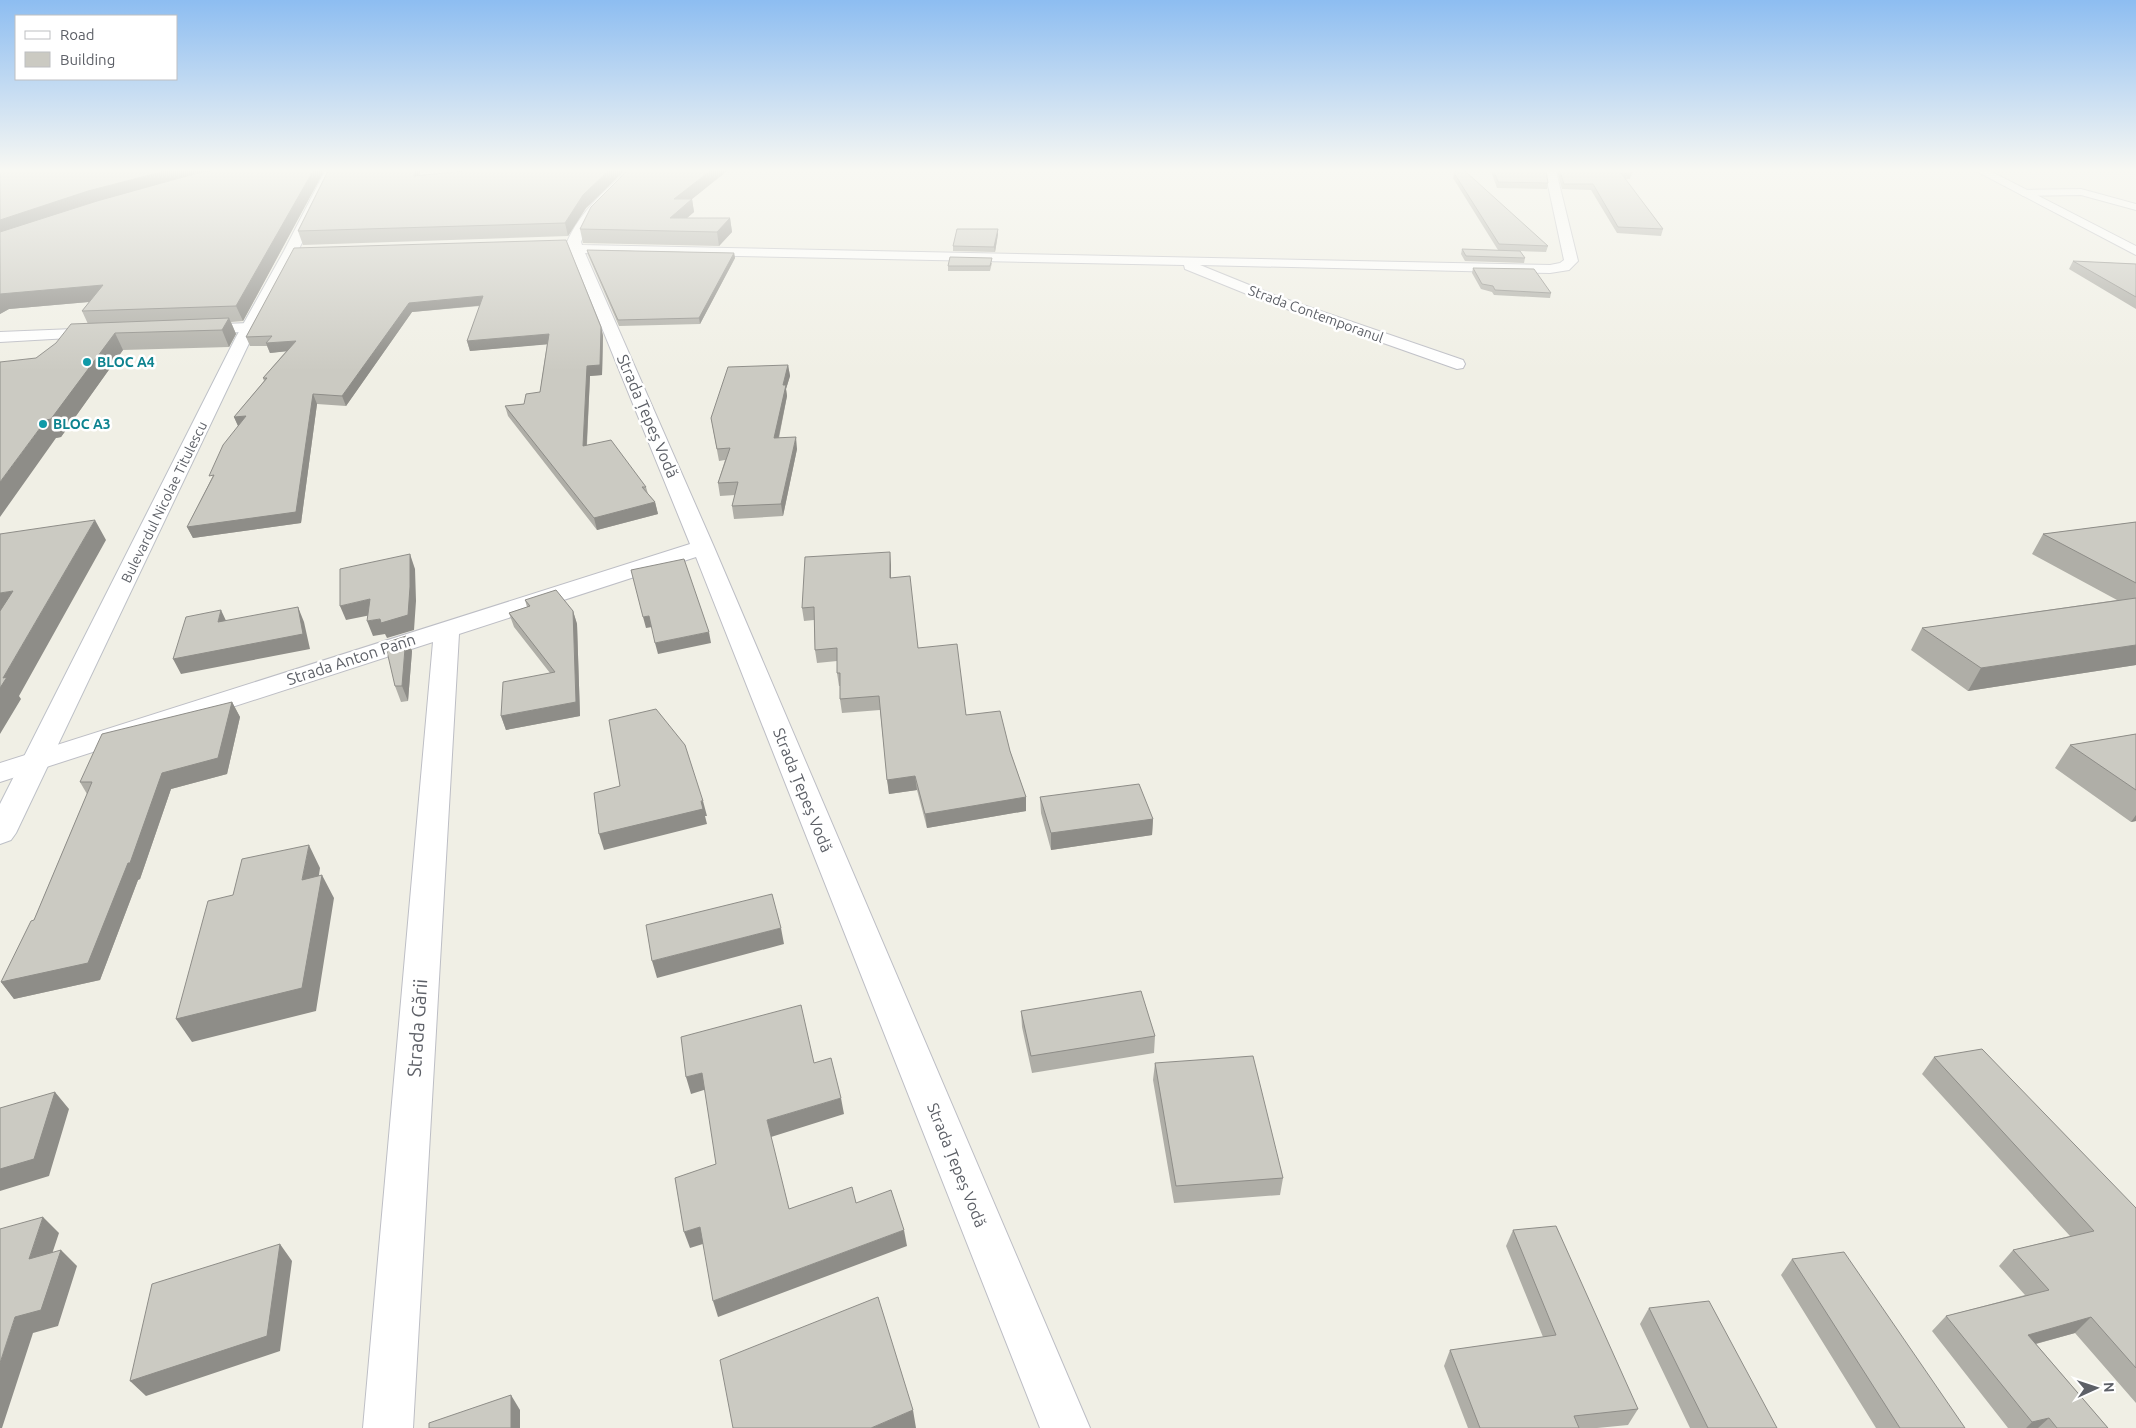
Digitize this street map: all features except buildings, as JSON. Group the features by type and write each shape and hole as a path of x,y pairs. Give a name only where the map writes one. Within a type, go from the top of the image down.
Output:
{"street":[{"name":"Bulevardul Nicolae Titulescu","path":"0,833 250,328 299,251 304,238"},
{"path":"575,238 572,245 1550,269 1564,267 1571,261 1566,238"},
{"path":"2110,238 2136,251"},
{"name":"Strada Țepeș Vodă","path":"572,245 703,547 1065,1428"},
{"name":"Strada Contemporanul","path":"1177,260 1269,298 1458,364"},
{"path":"178,330 250,328"},
{"path":"0,337 112,333"},
{"name":"Strada Anton Pann","path":"0,773 703,547"},
{"name":"Strada Gării","path":"388,1428 447,628"}],"place":[{"name":"BLOC A4","path":"87,362"},
{"name":"BLOC A3","path":"43,424"}]}
